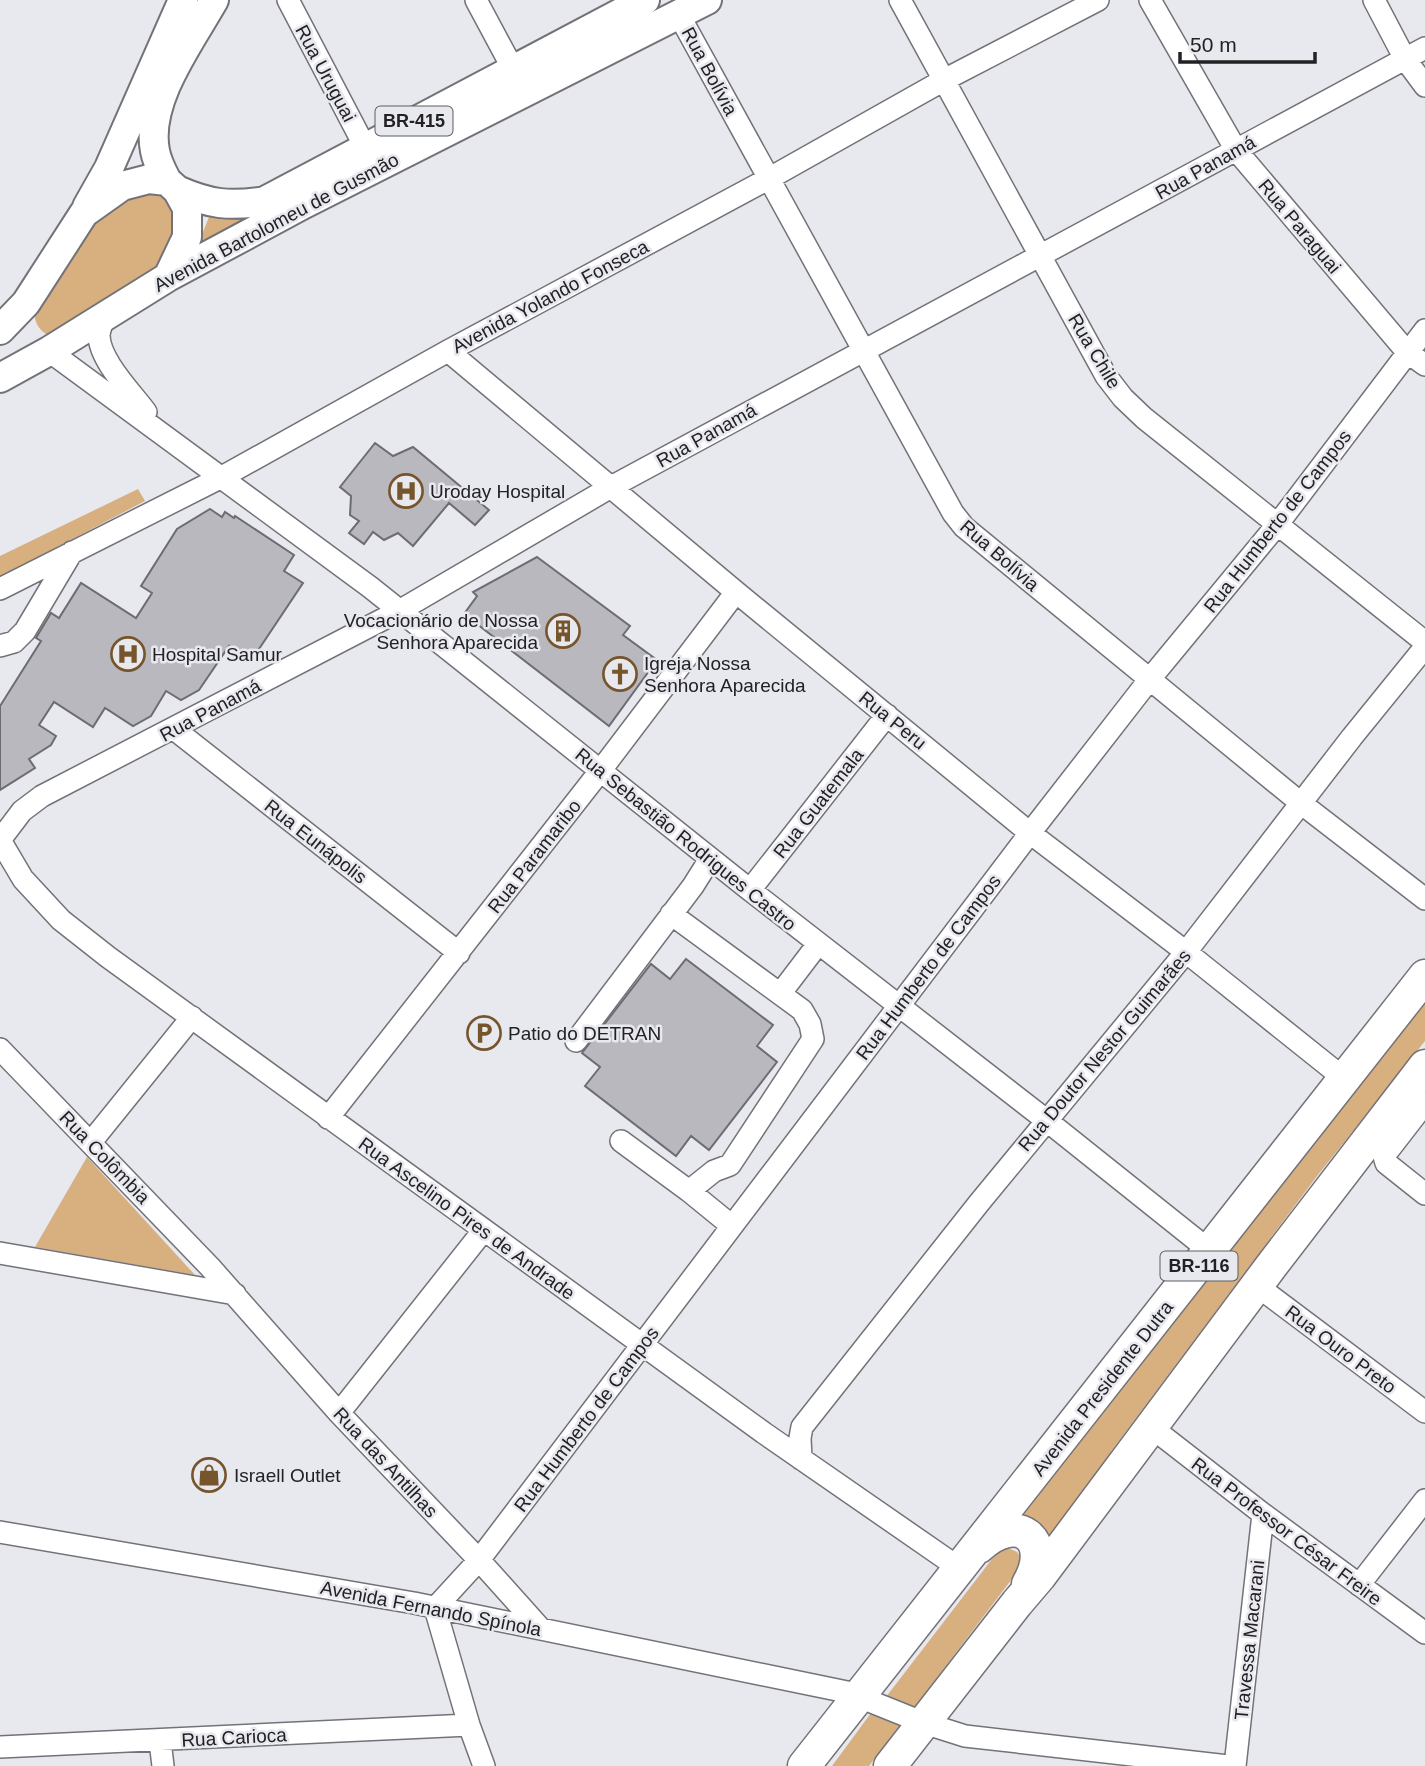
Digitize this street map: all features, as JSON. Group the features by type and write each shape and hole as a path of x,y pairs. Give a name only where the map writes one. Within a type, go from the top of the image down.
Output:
{"highway":[{"name":"Avenida Presidente Dutra","path":"804,1766 1346,1080 1425,976"},
{"name":"BR-116","path":"890,1766 1040,1576 1256,1285 1425,1066"},
{"path":"965,1561 992,1536 1002,1531 1012,1529 1028,1535 1037,1547 1037,1562 1017,1603"}],"main road":[{"path":"0,330 26,303 84,213 109,168 183,0"},
{"path":"168,277 187,237 187,208 158,162 154,148 156,117 167,84 215,0"},
{"name":"Avenida Bartolomeu de Gusmão","path":"172,185 201,201 223,205 265,201 645,0"},
{"name":"Avenida Bartolomeu de Gusmão","path":"0,378 104,318 168,277 304,204 706,0"},
{"path":"84,213 122,187 149,179 172,185"}],"street":[{"name":"Rua Uruguai","path":"288,0 365,147"},
{"path":"476,0 513,69"},
{"name":"Rua Chile","path":"900,0 1106,376 1123,398 1425,645"},
{"name":"Avenida Yolando Fonseca","path":"0,589 222,477 944,80 1098,0"},
{"name":"Rua Paraguai","path":"1150,0 1236,150 1407,352 1425,365"},
{"path":"1374,0 1405,60 1425,86"},
{"name":"Rua Bolívia","path":"679,15 953,513 964,527 1302,804 1425,899"},
{"name":"Rua Panamá","path":"0,840 22,811 42,796 399,611 611,487 863,350 1042,257 1425,48"},
{"name":"Rua Sebastião Rodrigues Castro","path":"104,318 99,333 101,349 160,431"},
{"name":"Rua Humberto de Campos","path":"435,1608 479,1560 1030,833 1149,680 1277,525 1425,330"},
{"name":"Rua Sebastião Rodrigues Castro","path":"49,351 399,611 1210,1251"},
{"name":"Rua Peru","path":"448,351 1030,833 1186,952 1346,1080"},
{"path":"0,646 14,642 25,631 72,552"},
{"name":"Rua Paramaribo","path":"328,1118 601,771 736,592"},
{"name":"Rua Doutor Nestor Guimarães","path":"802,1459 799,1448 802,1427 1046,1120 1186,952 1425,645"},
{"name":"Rua Guatemala","path":"750,890 887,715"},
{"name":"Rua Eunápolis","path":"174,729 459,953"},
{"name":"Rua Ascelino Pires de Andrade","path":"0,840 23,878 61,920 483,1231 802,1459 965,1561"},
{"path":"576,1041 710,859"},
{"path":"671,914 802,1010 810,1024 813,1039 730,1165 714,1171 690,1191"},
{"path":"780,994 818,944"},
{"path":"92,1142 192,1017"},
{"name":"Rua Colômbia","path":"0,1049 210,1267"},
{"path":"1425,1103 1384,1156 1385,1163 1425,1194"},
{"path":"621,1141 690,1191 732,1226"},
{"path":"339,1413 483,1231"},
{"path":"0,1252 235,1294"},
{"path":"199,1287 210,1267"},
{"name":"Rua das Antilhas","path":"210,1267 339,1413 540,1628"},
{"name":"Rua Ouro Preto","path":"1256,1285 1425,1412"},
{"name":"Rua Professor César Freire","path":"1151,1427 1263,1514 1425,1633"},
{"path":"1359,1586 1425,1500"},
{"name":"Travessa Macarani","path":"1235,1766 1263,1514"},
{"name":"Avenida Fernando Spínola","path":"0,1532 435,1608 847,1692 924,1723 965,1736 1142,1761 1228,1766"},
{"path":"435,1608 469,1725 484,1766"},
{"name":"Rua Carioca","path":"0,1747 469,1725"},
{"path":"160,1741 163,1766"}],"shaded area":[{"path":"163,192 179,217 169,253 144,279 49,336 39,327 34,307 83,229 128,195"},
{"path":"209,217 252,219 197,247"},
{"path":"138,489 145,501 0,577 0,556"},
{"path":"1425,996 1425,1041 1317,1176 1112,1450 1049,1552 1009,1517"},
{"path":"87,1157 195,1275 35,1247"},
{"path":"1008,1548 1017,1552 1022,1559 1021,1567 913,1709 886,1697 992,1559 1002,1549"},
{"path":"871,1713 900,1725 869,1766 832,1766"}],"building":[{"name":"Uroday Hospital","path":"375,443 393,456 413,447 489,510 475,525 449,503 413,546 398,533 384,540 373,532 364,544 349,533 359,521 350,515 351,496 340,487"},
{"name":"Hospital Samur","path":"210,509 222,517 225,512 234,518 235,516 294,555 284,571 303,583 251,661 229,646 199,690 181,700 166,691 151,716 133,726 105,708 93,727 54,702 39,725 56,736 51,745 29,759 35,768 0,790 0,706 41,641 36,638 51,613 59,618 81,583 136,618 152,593 141,586 177,529"},
{"path":"537,557 630,626 623,635 657,660 609,726 464,614 477,596 473,592"},
{"path":"686,959 773,1025 757,1046 777,1062 709,1150 691,1136 676,1156 585,1086 600,1067 582,1053 651,964 670,979"}],"place":[{"name":"Uroday Hospital","path":"406,491"},
{"name":"Vocacionário de Nossa Senhora Aparecida","path":"563,631"},
{"name":"Hospital Samur","path":"128,654"},
{"name":"Igreja Nossa Senhora Aparecida","path":"620,674"},
{"name":"Patio do DETRAN","path":"484,1033"},
{"name":"Israell Outlet","path":"209,1475"}]}
